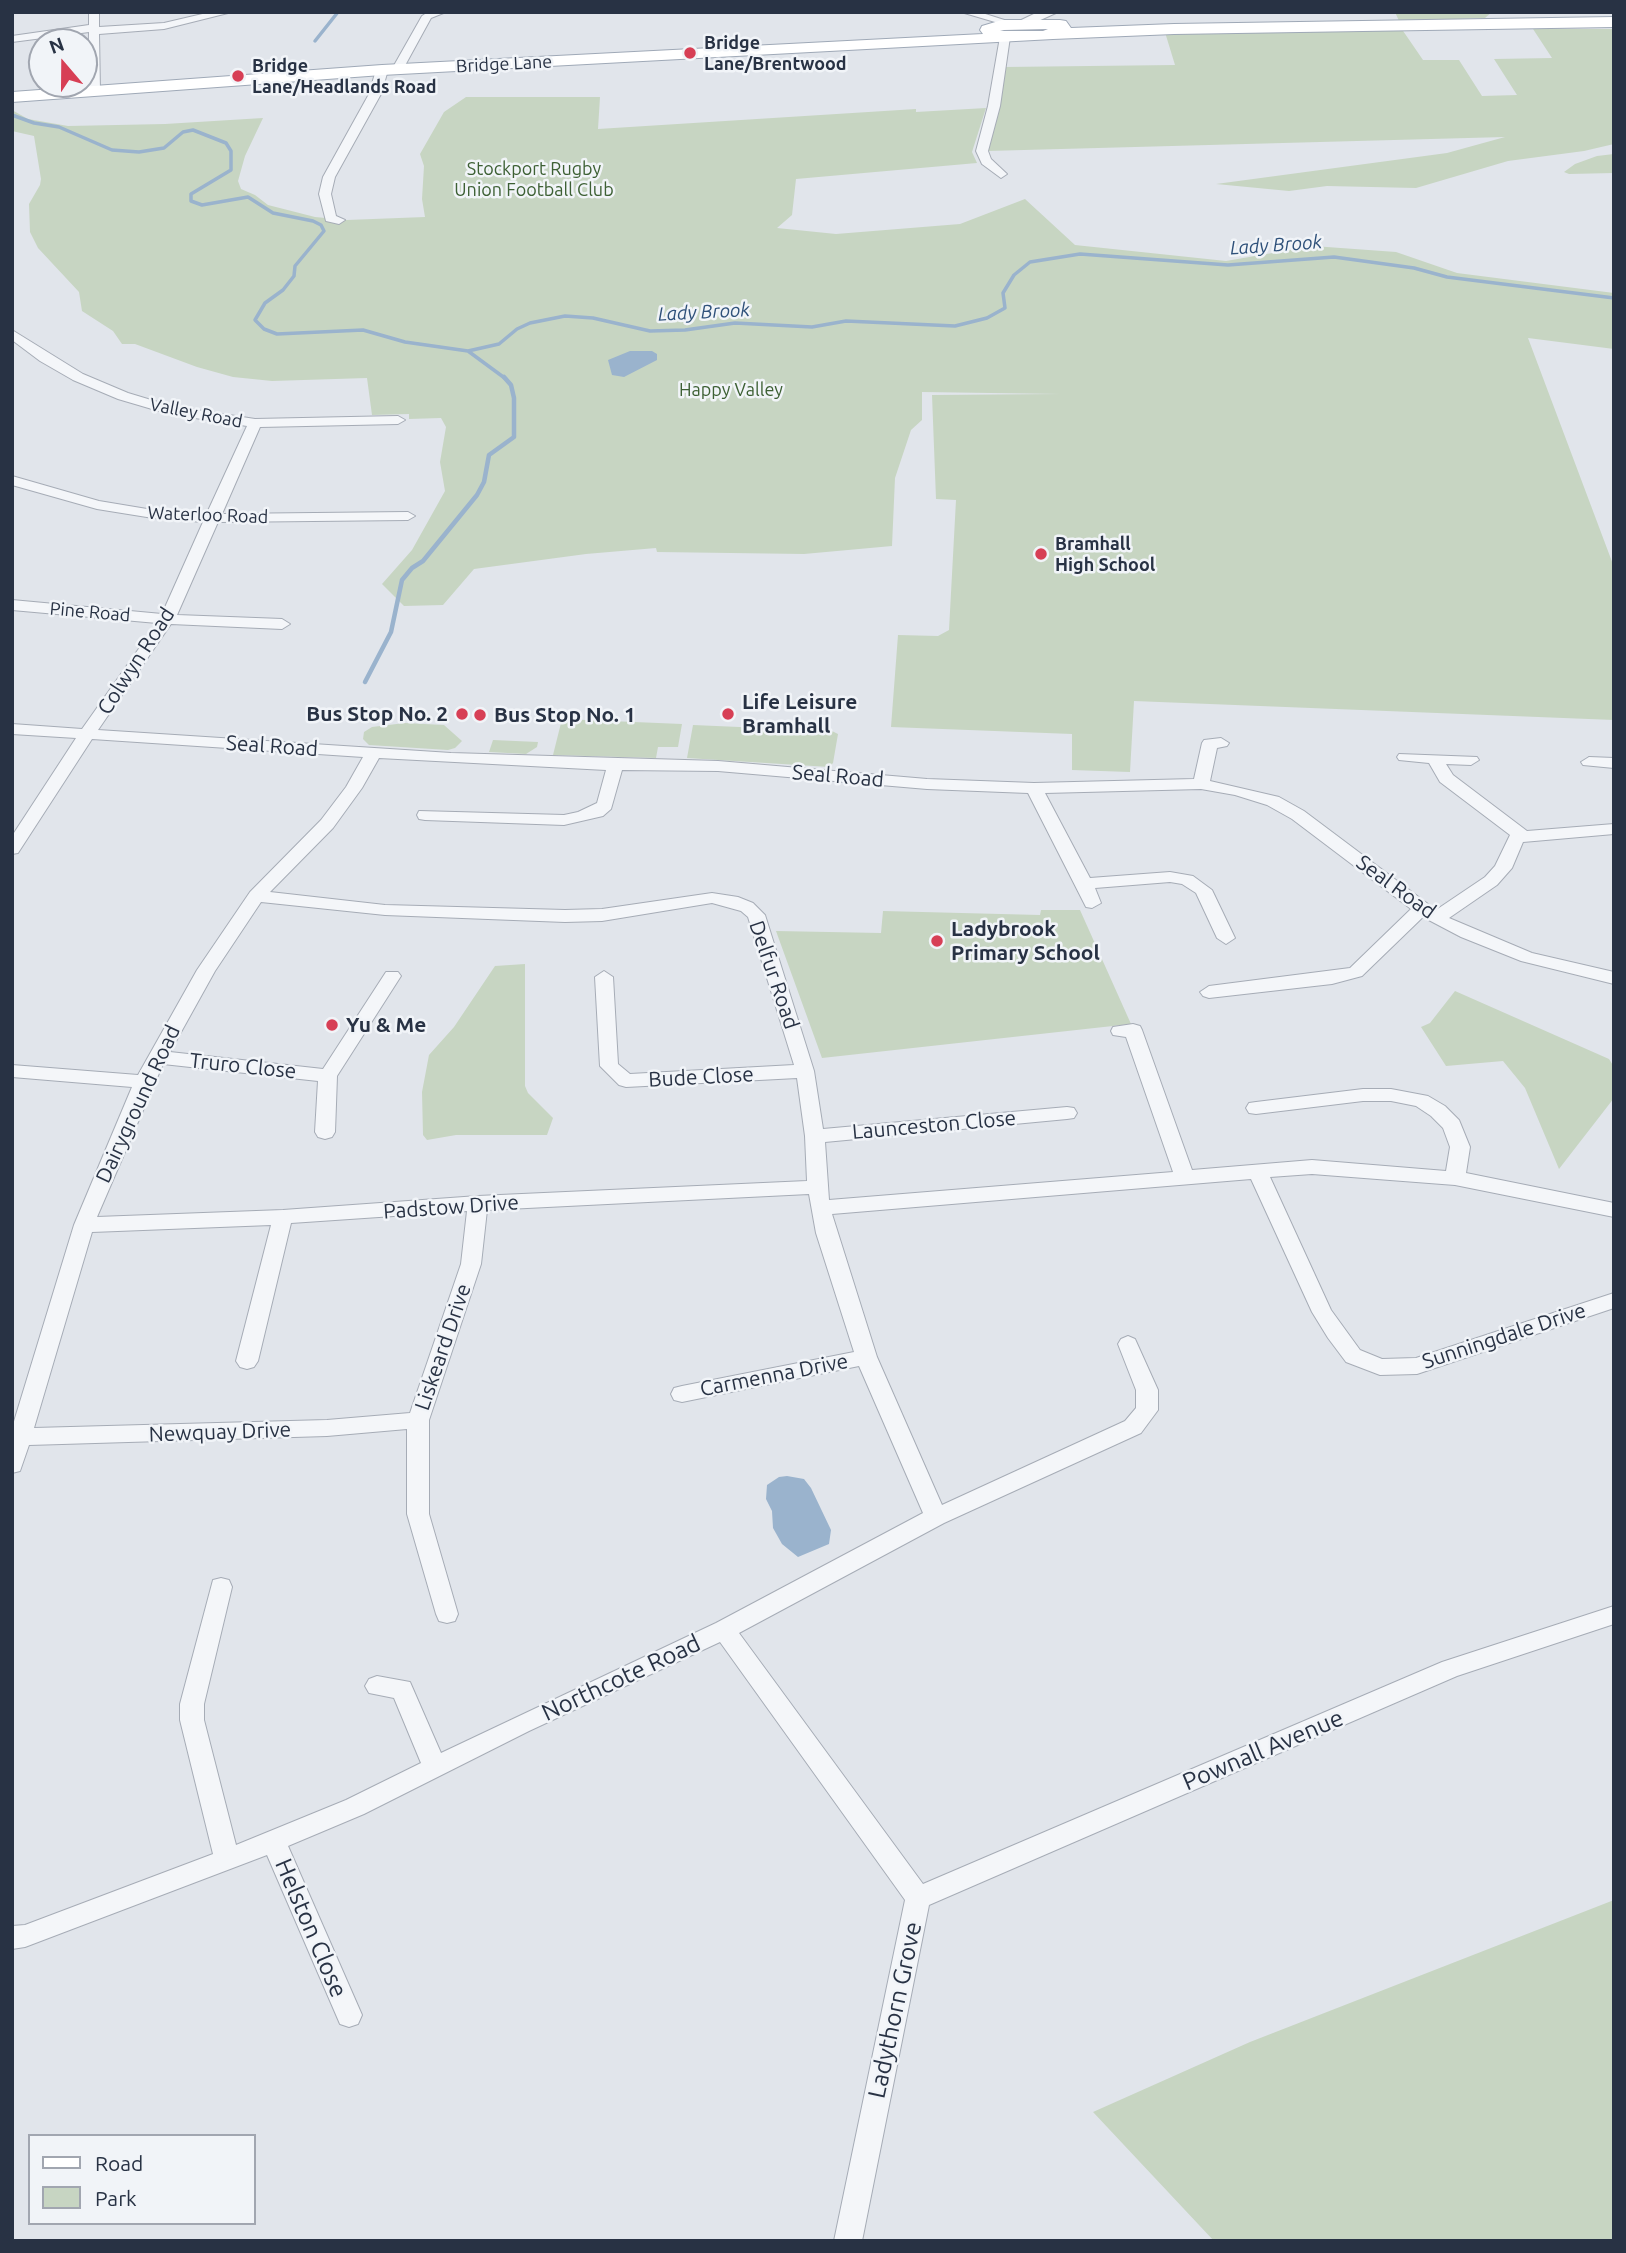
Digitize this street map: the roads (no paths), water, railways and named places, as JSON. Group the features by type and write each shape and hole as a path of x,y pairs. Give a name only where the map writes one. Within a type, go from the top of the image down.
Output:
{"main road":[{"name":"Bridge Lane","path":"98,91 390,70 954,38 1057,22 1174,29 1614,22"}],"street":[{"path":"98,30 164,26 227,12"},
{"path":"339,220 330,218 325,194 335,161 390,70 427,16 441,12"},
{"path":"971,14 1002,30"},
{"path":"971,14 1002,30"},
{"path":"1001,174 986,161 982,151 994,106 1002,30"},
{"name":"Valley Road","path":"12,334 68,373 123,396 188,414 255,423 398,420"},
{"name":"Colwyn Road","path":"12,849 167,619 255,423"},
{"name":"Waterloo Road","path":"12,480 123,510 214,519 408,516"},
{"name":"Pine Road","path":"12,605 167,619 282,624"},
{"name":"Seal Road","path":"12,729 373,754 615,765 718,766 927,784 1034,788 1201,784 1237,790 1281,805 1429,913 1527,957 1614,978"},
{"path":"1201,784 1210,743 1221,743"},
{"name":"Dairyground Road","path":"12,1465 84,1226 144,1082 206,970 256,896 327,824 354,788 373,754"},
{"path":"1405,757 1471,760"},
{"path":"1436,759 1439,768 1458,788 1521,835"},
{"path":"1589,762 1613,765"},
{"path":"425,815 564,820 581,817 597,812 605,805 615,765"},
{"path":"1034,788 1092,903"},
{"path":"1209,992 1332,978 1356,972 1429,913 1462,903 1491,881 1503,868 1513,840 1521,835 1614,829"},
{"path":"1084,884 1170,877 1187,880 1203,890 1226,938"},
{"name":"Delfur Road","path":"256,896 385,910 565,916 602,915 712,898 732,901 747,907 756,915 805,1071 815,1136 817,1187 826,1233 866,1357 936,1517"},
{"path":"325,1132 328,1076 392,976"},
{"name":"Bude Close","path":"604,977 609,1066 626,1081 805,1071"},
{"path":"1120,1031 1133,1030 1184,1176"},
{"name":"Truro Close","path":"157,1057 328,1076"},
{"path":"12,1071 144,1082"},
{"path":"1256,1108 1363,1095 1391,1095 1421,1101 1438,1111 1452,1125 1460,1147 1455,1178"},
{"name":"Launceston Close","path":"815,1136 1056,1107"},
{"path":"820,1208 1312,1167 1455,1178 1614,1210"},
{"name":"Sunningdale Drive","path":"1257,1170 1322,1312 1335,1333 1353,1356 1380,1367 1417,1366 1614,1300"},
{"name":"Padstow Drive","path":"84,1226 817,1187"},
{"name":"Liskeard Drive","path":"447,1614 418,1514 418,1420 471,1264 478,1203"},
{"path":"247,1361 284,1217"},
{"name":"Northcote Road","path":"12,1938 25,1936 227,1860 355,1807 434,1766 724,1630 936,1517 1133,1427 1147,1410 1147,1390 1128,1344"},
{"name":"Carmenna Drive","path":"681,1394 866,1357"},
{"name":"Newquay Drive","path":"22,1437 327,1429 418,1420"},
{"path":"221,1587 192,1704 192,1720 227,1860"},
{"name":"Pownall Avenue","path":"918,1898 1450,1669 1614,1615"},
{"name":"Ladythorn Grove","path":"724,1630 918,1898 848,2241"},
{"path":"377,1686 402,1689 434,1766"},
{"name":"Helston Close","path":"274,1841 349,2015"}],"water":[{"path":"630,351 652,351 657,354 657,360 624,377 612,375 608,360"},
{"path":"779,1477 804,1479 831,1530 829,1544 798,1557 782,1544 773,1528 772,1511 766,1499 767,1485"}],"waterway":[{"path":"315,41 338,12"},
{"name":"Lady Brook","path":"12,115 34,123 59,127 112,150 139,152 164,148 183,132 193,130 226,143 231,151 231,170 191,194 191,201 202,205 248,197 273,213 313,221 321,225 324,231 295,266 294,276 283,290 265,303 255,320 264,329 277,334 363,330 405,342 468,351"},
{"name":"Lady Brook","path":"468,351 499,344 517,329 530,323 565,316 593,318 650,331 685,330 735,323 812,327 846,321 955,326 987,318 1005,308 1003,293 1014,275 1030,262 1080,254 1228,265 1334,257 1414,268 1447,277 1614,298"},
{"path":"468,351 505,378"},
{"path":"365,682 391,632 402,580 412,568 423,561 477,495 484,482 489,455 514,437 514,398 511,385 505,378"}],"place":[{"name":"Bridge Lane/Brentwood","path":"690,53"},
{"name":"Bridge Lane/Headlands Road","path":"238,76"},
{"name":"Bramhall High School","path":"1041,554"},
{"name":"Bus Stop No. 2","path":"462,714"},
{"name":"Life Leisure Bramhall","path":"728,714"},
{"name":"Bus Stop No. 1","path":"480,715"},
{"name":"Ladybrook Primary School","path":"937,941"},
{"name":"Yu & Me","path":"332,1025"}],"park label":[{"name":"Stockport Rugby Union Football Club","path":"534,179"},
{"name":"Happy Valley","path":"731,390"}]}
